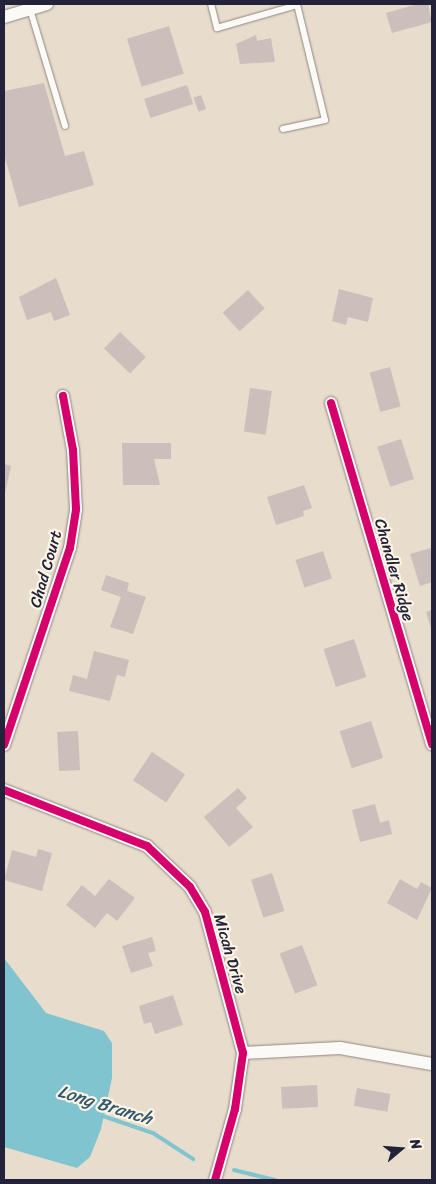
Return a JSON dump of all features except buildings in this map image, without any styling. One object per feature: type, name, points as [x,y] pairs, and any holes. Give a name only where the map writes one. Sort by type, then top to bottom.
[{"type":"street","points":[[4,18],[46,4]]},
{"type":"street","name":"Chad Court","points":[[4,745],[70,548],[76,509],[74,450],[63,396]]},
{"type":"street","name":"Chandler Ridge","points":[[331,403],[432,744]]},
{"type":"street","name":"Micah Drive","points":[[4,790],[130,836],[170,864],[205,912],[243,1053],[235,1109],[215,1180]]},
{"type":"street","points":[[243,1053],[340,1048],[432,1064]]},
{"type":"lane","points":[[211,4],[217,28],[297,5],[325,120],[283,129]]},
{"type":"lane","points":[[30,9],[65,126]]},
{"type":"water","points":[[4,958],[46,1013],[104,1031],[112,1043],[112,1078],[101,1129],[90,1157],[77,1168],[4,1147]]},
{"type":"waterway","name":"Long Branch","points":[[100,1115],[153,1133],[193,1159]]},
{"type":"waterway","name":"Long Branch","points":[[234,1170],[275,1180]]},
{"type":"cycle path","points":[[4,745],[70,548],[76,509],[73,450],[63,396]]},
{"type":"cycle path","points":[[331,403],[432,744]]},
{"type":"cycle path","points":[[4,790],[147,846],[190,887],[205,912],[243,1053],[235,1109],[215,1180]]}]
